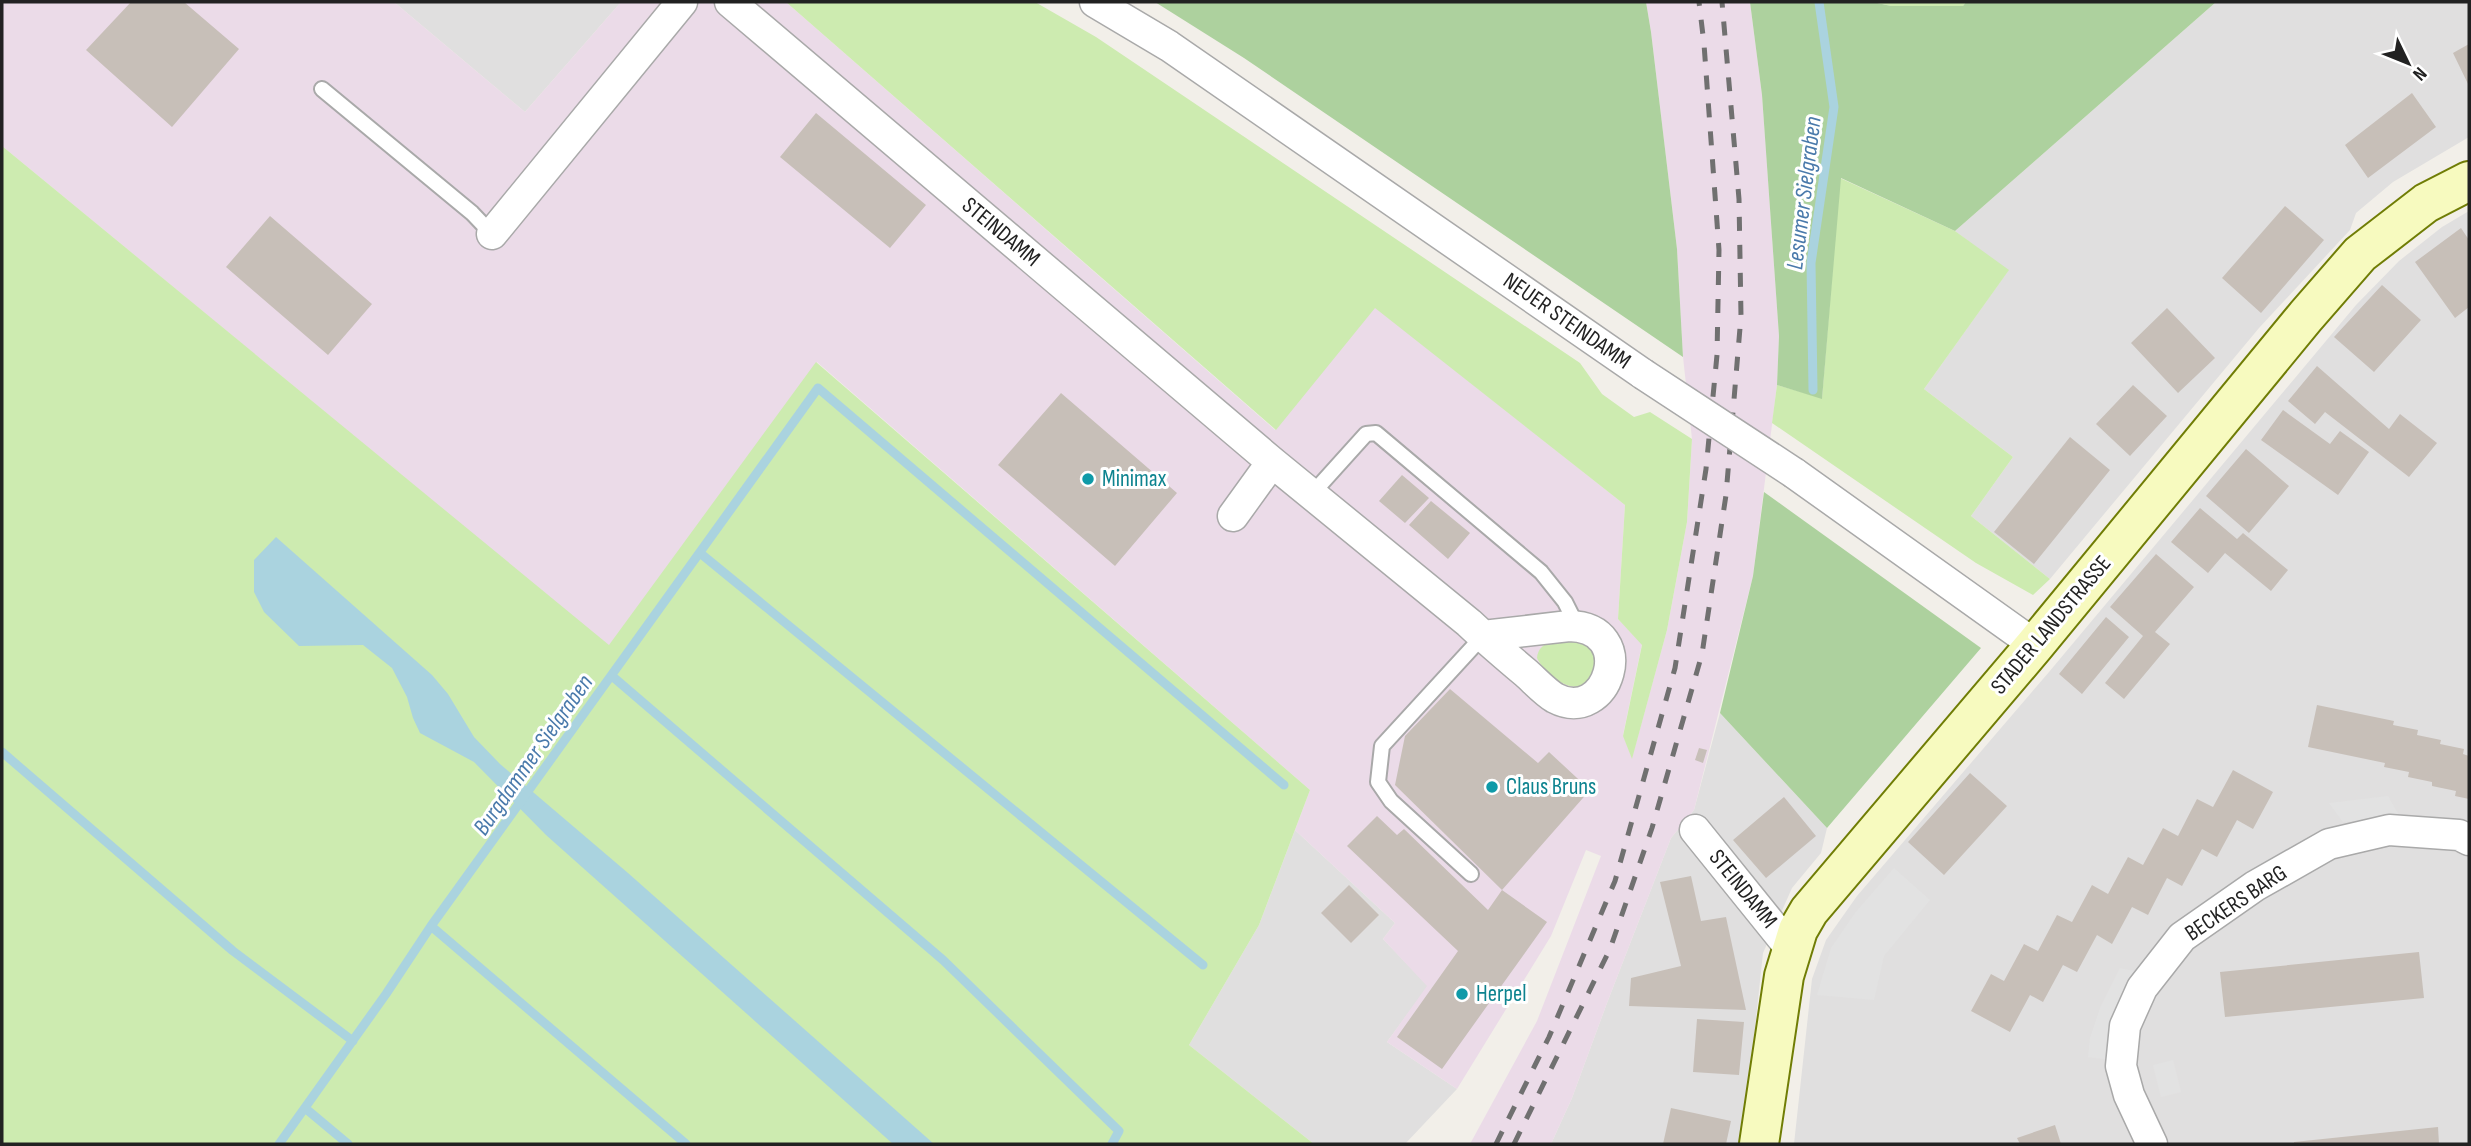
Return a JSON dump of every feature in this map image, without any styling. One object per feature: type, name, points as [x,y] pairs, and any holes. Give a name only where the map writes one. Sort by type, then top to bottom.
[{"type":"street","points":[[492,234],[682,2]]},
{"type":"street","name":"STEINDAMM","points":[[730,2],[1272,463],[1556,698],[1569,702],[1583,701],[1595,695],[1610,675],[1611,663],[1604,641],[1596,633],[1577,626]]},
{"type":"street","name":"NEUER STEINDAMM","points":[[1095,2],[1169,46],[1643,374],[1794,472],[2035,645]]},
{"type":"street","name":"STADER LANDSTRASSE","points":[[1759,1144],[1784,976],[1798,930],[1810,911],[2360,254],[2426,203],[2469,181]]},
{"type":"street","points":[[1233,516],[1272,463]]},
{"type":"street","points":[[1483,636],[1577,626]]},
{"type":"street","name":"STEINDAMM","points":[[1695,830],[1791,949]]},
{"type":"street","name":"BECKERS BARG","points":[[2152,1144],[2129,1095],[2121,1066],[2125,1026],[2142,988],[2182,937],[2255,886],[2329,844],[2389,830],[2459,835],[2469,840]]},
{"type":"lane","points":[[322,89],[471,213],[492,234]]},
{"type":"lane","points":[[1311,495],[1366,433],[1376,433],[1541,572],[1565,602],[1577,626]]},
{"type":"lane","points":[[1471,874],[1391,801],[1378,782],[1382,746],[1483,636]]},
{"type":"shaded area","points":[[2,2],[394,2],[525,112],[621,2],[786,2],[1275,430],[1375,307],[1625,505],[1618,619],[1642,644],[1623,735],[1632,758],[1667,630],[1687,522],[1692,439],[1683,357],[1677,249],[1646,2],[1750,2],[1762,95],[1779,336],[1777,385],[1753,576],[1694,810],[1671,838],[1572,1098],[1551,1144],[1470,1144],[1537,1021],[1601,856],[1586,850],[1551,936],[1457,1089],[1387,1042],[1427,986],[1383,939],[1395,923],[1295,830],[1310,790],[817,362],[609,646],[2,146]]},
{"type":"shaded area","points":[[394,2],[621,2],[525,112]]},
{"type":"shaded area","points":[[2216,2],[2469,2],[2469,137],[2393,182],[2356,213],[2350,230],[2259,328],[2050,579],[1971,516],[2013,457],[1924,389],[2008,271],[1955,231]]},
{"type":"shaded area","points":[[2469,211],[2469,1144],[1794,1144],[1812,979],[1826,940],[1857,896],[2049,672],[2356,305],[2399,261],[2442,227]]},
{"type":"shaded area","points":[[1720,713],[1827,828],[1821,853],[1792,888],[1763,953],[1750,1075],[1739,1144],[1551,1144],[1572,1098],[1671,838],[1694,810]]},
{"type":"shaded area","points":[[2388,796],[2400,817],[2343,822],[2329,803]]},
{"type":"shaded area","points":[[1295,830],[1395,923],[1383,939],[1428,986],[1387,1042],[1457,1089],[1405,1144],[1314,1144],[1189,1045],[1259,925]]},
{"type":"shaded area","points":[[1894,868],[1930,900],[1884,956],[1874,1000],[1817,995],[1831,948],[1855,913]]},
{"type":"shaded area","points":[[2120,968],[2135,971],[2124,999],[2112,1060],[2088,1057],[2090,1038],[2100,1008]]},
{"type":"shaded area","points":[[2173,1060],[2181,1092],[2161,1097],[2153,1065]]},
{"type":"green space","points":[[786,2],[1035,2],[1096,37],[1580,363],[1602,394],[1634,417],[1650,412],[1692,439],[1687,522],[1667,630],[1632,759],[1623,736],[1642,645],[1618,619],[1625,505],[1375,308],[1276,430]]},
{"type":"green space","points":[[1155,2],[1646,2],[1677,249],[1683,357],[1244,58]]},
{"type":"green space","points":[[1750,2],[1873,2],[1891,6],[1963,6],[1966,2],[2216,2],[1955,231],[1841,178],[1822,399],[1777,385],[1779,336],[1762,95]]},
{"type":"green space","points":[[1873,2],[1966,2],[1963,6],[1891,6]]},
{"type":"green space","points":[[2,146],[609,645],[816,362],[1310,790],[1259,925],[1189,1045],[1314,1144],[2,1144]]},
{"type":"green space","points":[[1840,178],[1955,231],[2009,270],[1924,389],[2013,457],[1971,516],[2050,579],[2033,595],[1976,563],[1772,423],[1777,385],[1822,398]]},
{"type":"green space","points":[[1764,492],[1981,648],[1827,828],[1720,713],[1753,576]]},
{"type":"green space","points":[[1570,641],[1584,644],[1592,650],[1594,659],[1595,673],[1585,684],[1577,687],[1556,679],[1544,669],[1537,658],[1538,652],[1545,645]]},
{"type":"water","points":[[276,537],[432,675],[448,694],[474,737],[500,764],[628,873],[934,1144],[893,1144],[546,835],[474,762],[420,733],[407,697],[392,668],[363,645],[299,646],[264,612],[254,592],[254,560]]},
{"type":"building","points":[[131,2],[184,2],[239,49],[172,127],[86,50]]},
{"type":"building","points":[[2469,44],[2469,86],[2453,53]]},
{"type":"building","points":[[2412,93],[2436,127],[2368,178],[2345,145]]},
{"type":"building","points":[[816,113],[926,205],[890,248],[780,157]]},
{"type":"building","points":[[2285,206],[2324,240],[2261,313],[2222,278]]},
{"type":"building","points":[[270,216],[372,304],[328,355],[226,267]]},
{"type":"building","points":[[2461,228],[2469,240],[2469,307],[2455,318],[2415,262]]},
{"type":"building","points":[[2382,285],[2421,320],[2374,372],[2334,337]]},
{"type":"building","points":[[2167,308],[2215,358],[2178,393],[2131,343]]},
{"type":"building","points":[[2317,366],[2389,429],[2400,414],[2437,443],[2409,477],[2325,412],[2315,424],[2288,401]]},
{"type":"building","points":[[2133,385],[2167,416],[2130,456],[2096,424]]},
{"type":"building","name":"Minimax","points":[[1061,393],[1177,493],[1115,566],[998,465]]},
{"type":"building","points":[[2283,410],[2330,444],[2340,431],[2369,452],[2338,495],[2261,440]]},
{"type":"building","points":[[2070,437],[2110,470],[2034,564],[1994,532]]},
{"type":"building","points":[[2246,449],[2289,486],[2249,533],[2206,496]]},
{"type":"building","points":[[1402,475],[1429,498],[1405,523],[1379,501]]},
{"type":"building","points":[[1431,501],[1470,533],[1448,559],[1409,525]]},
{"type":"building","points":[[2200,508],[2237,539],[2243,533],[2288,570],[2271,591],[2225,553],[2208,573],[2171,542]]},
{"type":"building","points":[[2156,554],[2194,587],[2155,632],[2170,644],[2124,699],[2105,683],[2143,636],[2110,607]]},
{"type":"building","points":[[2106,617],[2129,637],[2082,694],[2059,674]]},
{"type":"building","name":"Claus Bruns","points":[[1450,689],[1538,763],[1549,752],[1590,790],[1502,890],[1395,785],[1405,736]]},
{"type":"building","points":[[2317,705],[2394,721],[2393,725],[2418,730],[2417,735],[2464,749],[2463,754],[2469,756],[2469,799],[2455,796],[2456,791],[2432,786],[2432,782],[2408,777],[2409,772],[2384,767],[2385,763],[2308,747]]},
{"type":"building","points":[[1699,748],[1707,750],[1703,763],[1695,760]]},
{"type":"building","points":[[2233,770],[2273,792],[2253,829],[2237,820],[2217,857],[2202,849],[2182,886],[2167,878],[2148,915],[2132,907],[2112,944],[2097,935],[2077,972],[2063,965],[2043,1002],[2030,995],[2010,1032],[1971,1011],[1991,974],[2004,981],[2024,944],[2038,951],[2057,915],[2072,922],[2092,885],[2108,894],[2128,857],[2143,865],[2163,828],[2178,836],[2197,799],[2213,807]]},
{"type":"building","points":[[1970,773],[2007,806],[1944,875],[1908,842]]},
{"type":"building","points":[[1784,797],[1816,836],[1766,878],[1733,840]]},
{"type":"building","points":[[1377,816],[1397,835],[1404,829],[1488,910],[1502,890],[1547,922],[1442,1069],[1397,1037],[1458,951],[1347,846]]},
{"type":"building","points":[[1691,876],[1701,921],[1726,917],[1746,1010],[1629,1006],[1631,978],[1681,966],[1660,882]]},
{"type":"building","points":[[1349,885],[1379,915],[1351,943],[1321,913]]},
{"type":"building","points":[[2419,952],[2424,998],[2225,1017],[2220,972]]},
{"type":"building","points":[[1697,1019],[1744,1022],[1739,1075],[1693,1072]]},
{"type":"building","points":[[1671,1108],[1731,1121],[1726,1144],[1663,1144]]},
{"type":"building","points":[[2055,1125],[2061,1144],[2020,1144],[2017,1138]]},
{"type":"building","points":[[2438,1127],[2439,1144],[2294,1144],[2294,1142]]},
{"type":"waterway","name":"Lesumer Sielgraben","points":[[1813,390],[1811,263],[1834,107],[1819,2]]},
{"type":"waterway","name":"Burgdammer Sielgraben","points":[[279,1144],[431,926],[818,388],[1284,785]]},
{"type":"waterway","points":[[700,553],[1203,965]]},
{"type":"waterway","points":[[612,676],[943,960],[1119,1131],[1112,1144]]},
{"type":"waterway","points":[[2,752],[233,951],[353,1041]]},
{"type":"waterway","points":[[431,926],[686,1144]]},
{"type":"waterway","points":[[305,1108],[348,1144]]},
{"type":"railway","points":[[1496,1144],[1549,1037],[1615,881],[1675,668],[1706,469],[1717,355],[1719,250],[1699,2]]},
{"type":"railway","points":[[1514,1144],[1610,949],[1652,828],[1702,654],[1726,495],[1741,316],[1739,199],[1722,2]]},
{"type":"place","name":"Minimax","points":[[1088,479]]},
{"type":"place","name":"Claus Bruns","points":[[1492,787]]},
{"type":"place","name":"Herpel","points":[[1462,994]]}]
